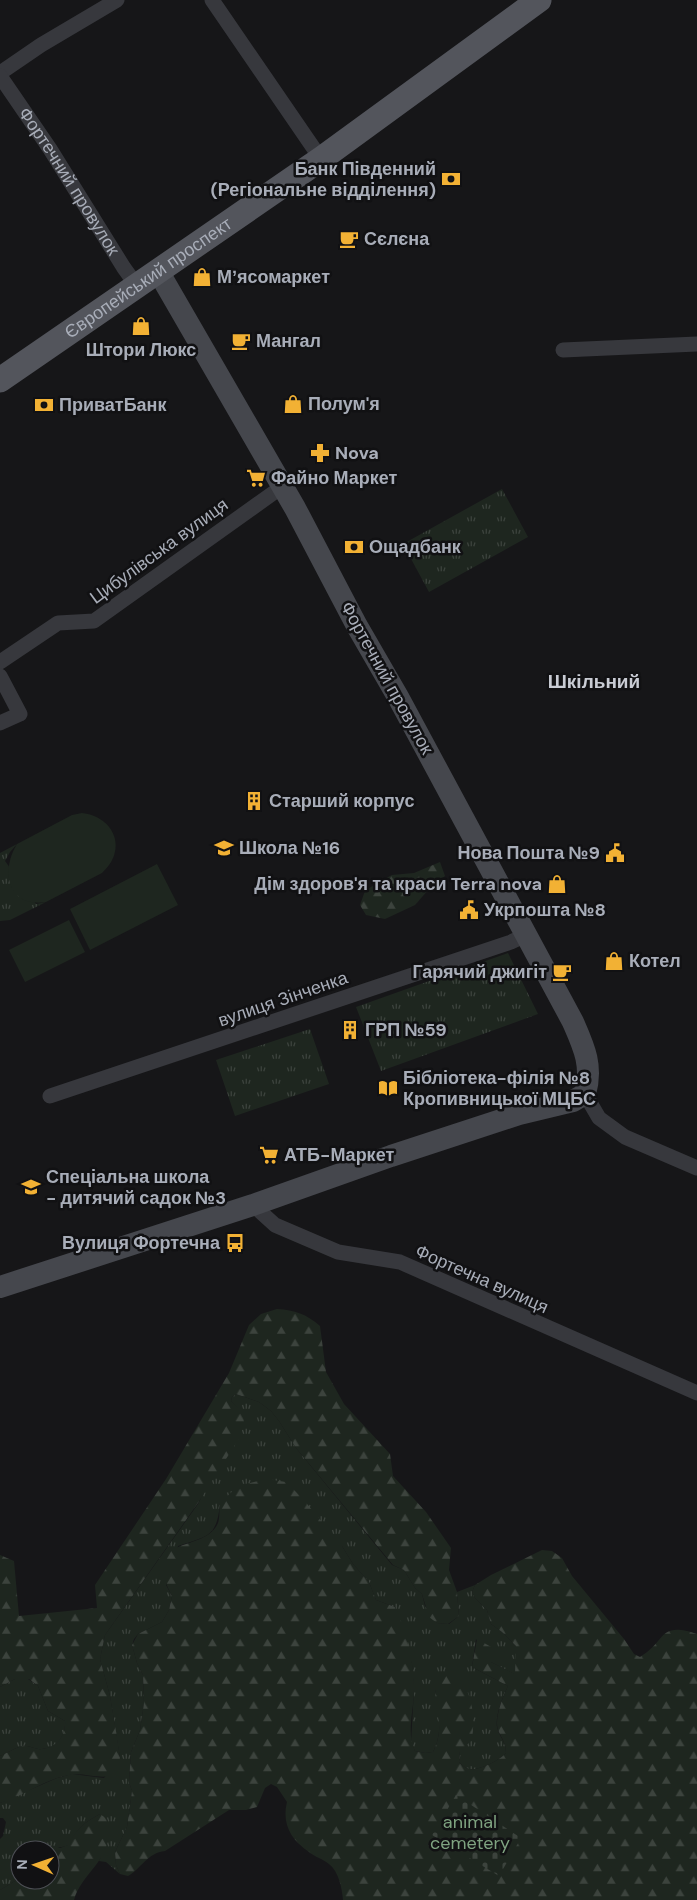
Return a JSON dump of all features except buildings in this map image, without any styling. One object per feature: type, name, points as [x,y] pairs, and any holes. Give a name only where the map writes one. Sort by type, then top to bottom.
[{"type":"main road","name":"Європейський проспект","points":[[0,380],[321,159],[539,0]]},
{"type":"street","points":[[0,75],[41,45],[117,0]]},
{"type":"street","points":[[212,0],[321,159]]},
{"type":"street","name":"Фортечний провулок","points":[[0,75],[50,149],[137,286]]},
{"type":"street","name":"Фортечний провулок","points":[[158,271],[283,486],[573,1022],[587,1055],[589,1081],[586,1094]]},
{"type":"street","points":[[562,350],[697,344]]},
{"type":"street","name":"Цибулівська вулиця","points":[[0,662],[58,623],[94,621],[283,486]]},
{"type":"street","points":[[0,676],[20,714],[0,723]]},
{"type":"street","name":"вулиця Зінченка","points":[[50,1096],[502,945],[526,935]]},
{"type":"street","points":[[0,1288],[253,1205],[391,1156],[518,1114],[573,1101],[586,1094],[599,1118],[626,1137],[697,1168]]},
{"type":"street","name":"Фортечна вулиця","points":[[253,1205],[276,1225],[338,1252],[400,1262],[697,1393]]},
{"type":"green space","points":[[502,489],[528,537],[429,592],[403,544]]},
{"type":"green space","points":[[82,813],[103,821],[110,828],[116,845],[110,864],[102,873],[46,902],[33,902],[23,899],[11,885],[9,876],[9,865],[17,844],[72,815]]},
{"type":"green space","points":[[17,844],[5,861],[36,904],[46,902],[10,920],[0,921],[0,853]]},
{"type":"green space","points":[[440,862],[445,876],[429,889],[415,905],[385,919],[366,915],[360,905],[365,891],[392,875],[414,873]]},
{"type":"green space","points":[[157,864],[178,905],[90,950],[70,909]]},
{"type":"green space","points":[[69,920],[85,952],[25,982],[9,950]]},
{"type":"green space","points":[[508,953],[538,1014],[381,1071],[356,1007]]},
{"type":"green space","points":[[310,1029],[329,1084],[235,1116],[216,1060]]},
{"type":"green space","points":[[277,1309],[300,1313],[320,1326],[326,1372],[344,1404],[390,1454],[393,1476],[426,1512],[451,1548],[449,1570],[457,1592],[459,1616],[448,1624],[437,1623],[429,1617],[422,1594],[415,1588],[404,1570],[393,1565],[296,1448],[271,1411],[259,1402],[236,1394],[232,1397],[231,1401],[243,1412],[244,1422],[240,1437],[198,1503],[105,1635],[100,1659],[110,1696],[120,1758],[116,1775],[103,1777],[75,1774],[60,1777],[0,1803],[0,1756],[22,1746],[40,1749],[52,1746],[62,1736],[65,1721],[48,1711],[38,1686],[29,1679],[15,1679],[0,1687],[0,1555],[14,1561],[19,1616],[97,1608],[95,1585],[166,1479],[229,1373],[249,1325],[261,1314]]},
{"type":"green space","points":[[236,1394],[259,1402],[271,1411],[296,1448],[392,1565],[404,1570],[415,1588],[422,1594],[425,1606],[437,1623],[449,1624],[459,1616],[457,1592],[475,1585],[472,1592],[475,1598],[487,1610],[491,1624],[516,1646],[516,1675],[491,1662],[476,1639],[472,1667],[508,1686],[497,1717],[497,1727],[505,1745],[506,1753],[484,1767],[469,1769],[462,1765],[459,1762],[460,1751],[435,1689],[439,1721],[436,1744],[433,1752],[415,1751],[411,1743],[414,1689],[412,1664],[395,1607],[376,1600],[369,1582],[353,1564],[342,1546],[220,1503],[219,1514],[213,1529],[204,1537],[178,1546],[166,1585],[172,1596],[169,1610],[162,1622],[138,1634],[132,1645],[137,1663],[143,1675],[144,1703],[140,1730],[131,1752],[129,1782],[132,1791],[127,1827],[115,1852],[116,1865],[120,1874],[106,1862],[99,1861],[107,1843],[100,1814],[82,1826],[69,1845],[60,1847],[60,1840],[10,1840],[10,1884],[0,1890],[0,1839],[3,1836],[6,1822],[3,1818],[0,1818],[0,1803],[57,1778],[72,1774],[104,1778],[120,1758],[110,1696],[100,1659],[105,1635],[198,1504],[243,1413],[231,1401],[232,1397]]},
{"type":"green space","points":[[266,1479],[286,1482],[303,1499],[342,1546],[353,1564],[369,1582],[376,1600],[395,1607],[406,1637],[413,1670],[414,1690],[411,1737],[415,1751],[433,1752],[439,1732],[435,1690],[437,1680],[448,1675],[461,1679],[471,1701],[472,1708],[472,1740],[460,1751],[459,1762],[468,1769],[484,1767],[506,1753],[505,1744],[498,1730],[497,1720],[508,1686],[472,1667],[477,1639],[493,1648],[491,1662],[515,1674],[516,1646],[491,1624],[487,1610],[475,1598],[472,1592],[475,1585],[491,1575],[542,1550],[552,1551],[562,1558],[572,1576],[624,1639],[634,1654],[640,1657],[649,1651],[669,1631],[675,1630],[697,1634],[697,1900],[343,1900],[339,1880],[332,1867],[327,1862],[311,1854],[292,1836],[287,1824],[287,1802],[277,1787],[271,1784],[265,1788],[257,1807],[246,1810],[229,1810],[165,1851],[149,1858],[128,1876],[120,1874],[116,1865],[115,1852],[127,1827],[132,1791],[129,1782],[131,1752],[140,1730],[144,1703],[143,1675],[137,1663],[132,1645],[138,1634],[162,1622],[169,1610],[172,1596],[164,1576],[163,1562],[168,1553],[177,1547],[211,1533],[218,1523],[220,1503],[238,1486]]},
{"type":"green space","points":[[15,1679],[28,1679],[38,1686],[48,1711],[65,1721],[65,1726],[60,1740],[48,1748],[40,1749],[22,1746],[0,1756],[0,1687]]},
{"type":"green space","name":"animal cemetery","points":[[456,1795],[521,1838],[499,1876],[432,1835]]},
{"type":"green space","points":[[100,1814],[107,1819],[109,1832],[107,1844],[103,1854],[78,1890],[74,1900],[0,1900],[0,1890],[10,1884],[10,1890],[60,1890],[60,1848],[68,1845],[81,1826]]},
{"type":"place","name":"Банк Південний (Регіональне відділення)","points":[[451,179]]},
{"type":"place","name":"Сєлєна","points":[[349,239]]},
{"type":"place","name":"Мʼясомаркет","points":[[202,277]]},
{"type":"place","name":"Штори Люкс","points":[[141,326]]},
{"type":"place","name":"Мангал","points":[[241,341]]},
{"type":"place","name":"Полум'я","points":[[293,404]]},
{"type":"place","name":"ПриватБанк","points":[[44,405]]},
{"type":"place","name":"Nova","points":[[320,453]]},
{"type":"place","name":"Файно Маркет","points":[[256,478]]},
{"type":"place","name":"Ощадбанк","points":[[354,547]]},
{"type":"place","name":"Старший корпус","points":[[254,801]]},
{"type":"place","name":"Школа №16","points":[[224,848]]},
{"type":"place","name":"Нова Пошта №9","points":[[615,853]]},
{"type":"place","name":"Дім здоров'я та краси Terra nova","points":[[557,884]]},
{"type":"place","name":"Укрпошта №8","points":[[469,910]]},
{"type":"place","name":"Котел","points":[[614,961]]},
{"type":"place","name":"Гарячий джигіт","points":[[562,972]]},
{"type":"place","name":"ГРП №59","points":[[350,1030]]},
{"type":"place","name":"Бібліотека-філія №8 Кропивницької МЦБС","points":[[388,1088]]},
{"type":"place","name":"АТБ-Маркет","points":[[269,1155]]},
{"type":"place","name":"Спеціальна школа - дитячий садок №3","points":[[31,1187]]},
{"type":"place","name":"Вулиця Фортечна","points":[[235,1243]]},
{"type":"district","name":"Шкільний","points":[[594,681]]}]
